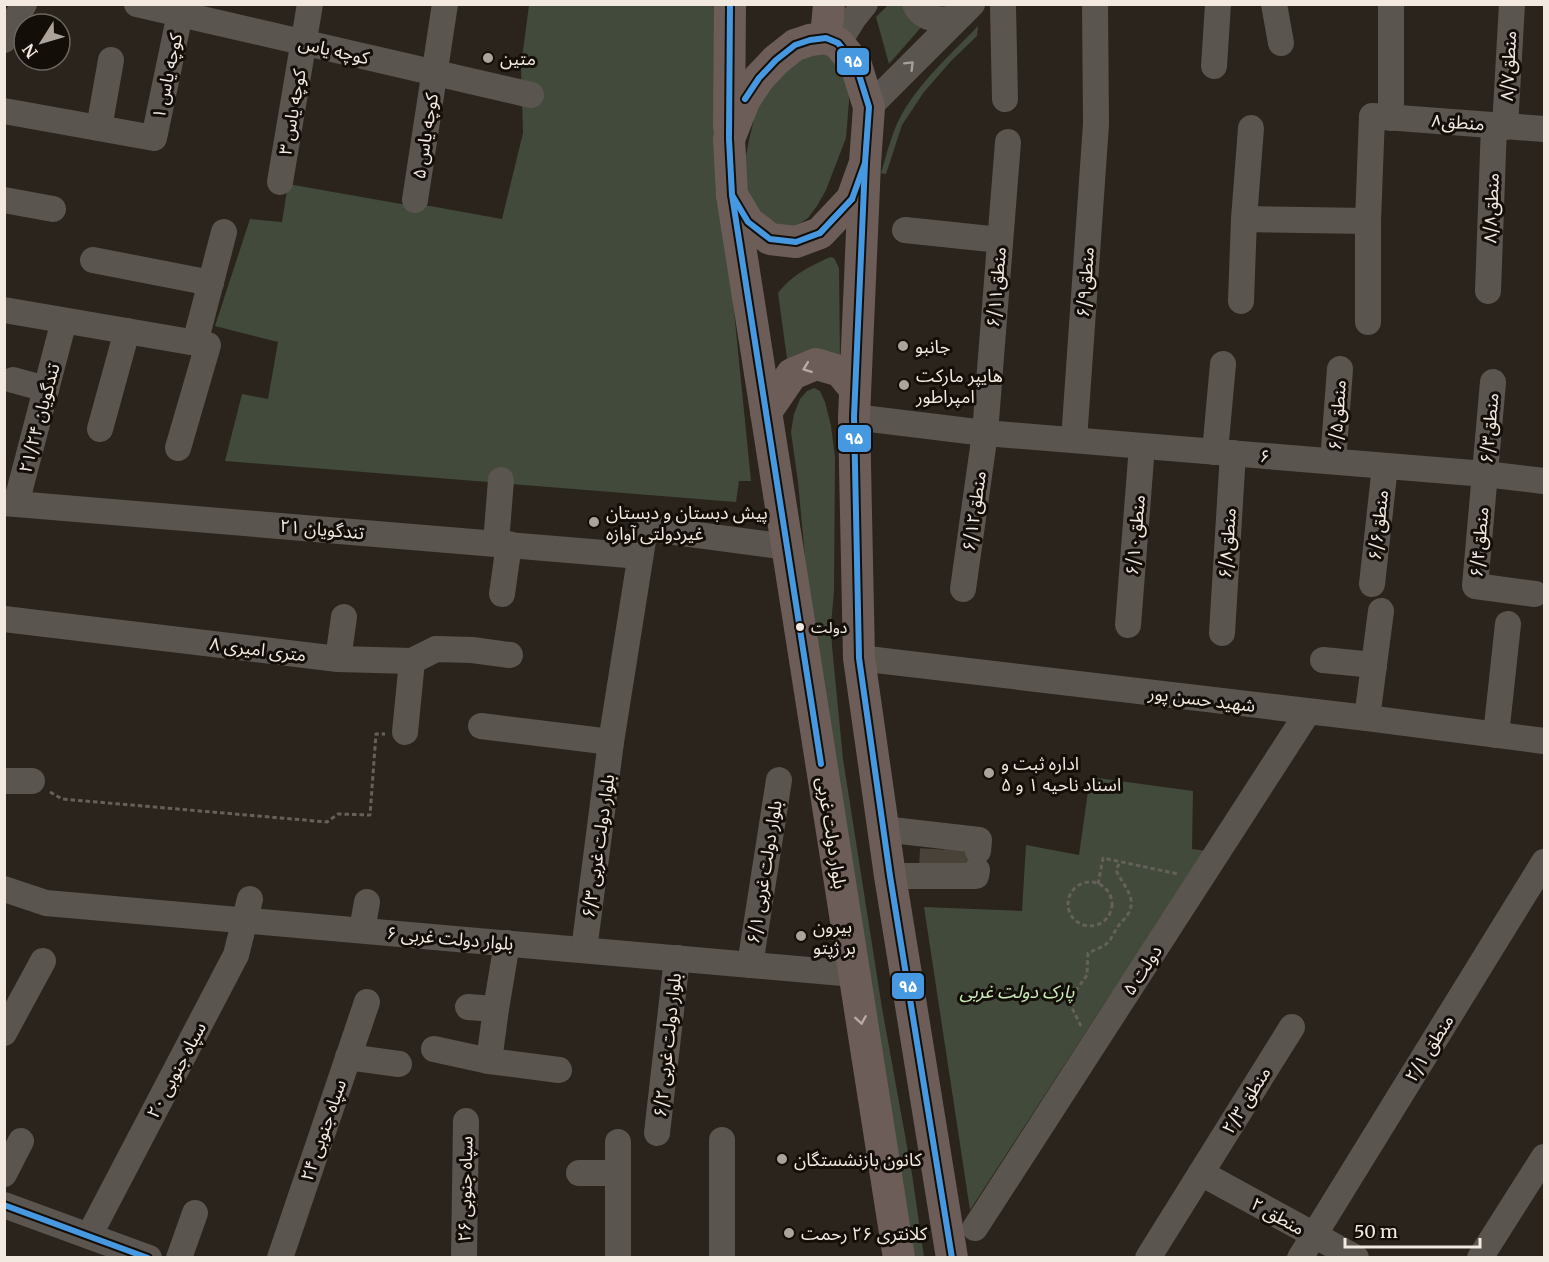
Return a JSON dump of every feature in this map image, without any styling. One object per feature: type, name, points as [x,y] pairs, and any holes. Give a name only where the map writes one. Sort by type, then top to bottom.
[{"type":"main road","points":[[730,4],[729,139],[732,195],[748,222],[770,239],[796,242],[819,233],[852,199],[865,163]]},
{"type":"main road","points":[[829,4],[832,40],[856,65],[869,107],[854,403],[859,658],[890,876],[952,1257]]},
{"type":"main road","points":[[729,139],[745,99],[759,78],[776,60],[795,45],[810,40],[832,40]]},
{"type":"main road","name":"بلوار دولت غربی","points":[[732,195],[898,1257]]},
{"type":"main road","points":[[766,412],[792,374],[816,364],[840,371],[854,403]]},
{"type":"street","points":[[4,40],[24,4]]},
{"type":"street","name":"کوچه یاس","points":[[137,4],[181,9],[304,43],[531,95]]},
{"type":"street","name":"کوچه یاس ۳","points":[[280,182],[310,4]]},
{"type":"street","name":"کوچه یاس ۵","points":[[414,200],[445,4]]},
{"type":"street","points":[[832,40],[866,4]]},
{"type":"street","points":[[915,4],[917,9],[933,20],[952,19],[966,10],[1015,6],[1005,99]]},
{"type":"street","name":"منطق۶/۹","points":[[1074,440],[1096,124],[1095,4]]},
{"type":"street","points":[[1214,66],[1218,4]]},
{"type":"street","points":[[1274,4],[1281,43]]},
{"type":"street","points":[[1368,322],[1368,221],[1381,117],[1391,4]]},
{"type":"street","name":"منطق۸/۷","points":[[1499,126],[1512,4]]},
{"type":"street","name":"کوچه یاس ۱","points":[[99,128],[154,138],[181,9]]},
{"type":"street","points":[[869,107],[966,10]]},
{"type":"street","points":[[4,111],[99,128],[111,60]]},
{"type":"street","name":"منطق۸","points":[[1381,117],[1545,129]]},
{"type":"street","name":"منطق۸/۸","points":[[1488,291],[1499,126]]},
{"type":"street","points":[[1241,301],[1251,128]]},
{"type":"street","name":"منطق۶/۱۱","points":[[985,433],[1008,142]]},
{"type":"street","points":[[4,200],[53,209]]},
{"type":"street","points":[[1244,219],[1368,221]]},
{"type":"street","points":[[905,230],[1000,240]]},
{"type":"street","points":[[178,448],[201,344],[211,283],[224,232]]},
{"type":"street","points":[[93,260],[211,283]]},
{"type":"street","points":[[4,309],[201,344]]},
{"type":"street","name":"۲۱/۲۴ تندگویان","points":[[10,504],[46,389],[61,332]]},
{"type":"street","points":[[100,429],[127,332]]},
{"type":"street","name":"منطق۶/۸","points":[[1222,633],[1223,364]]},
{"type":"street","name":"منطق۶/۵","points":[[1333,461],[1340,369]]},
{"type":"street","points":[[13,380],[46,389]]},
{"type":"street","name":"منطق۶/۳","points":[[1485,474],[1493,382]]},
{"type":"street","name":"۶","points":[[854,403],[985,433],[1485,474],[1545,481]]},
{"type":"street","name":"منطق۶/۱۲","points":[[963,589],[985,433]]},
{"type":"street","name":"منطق۶/۱۰","points":[[1128,625],[1142,446]]},
{"type":"street","name":"منطق۶/۶","points":[[1372,584],[1385,466]]},
{"type":"street","name":"منطق۶/۴","points":[[1485,474],[1475,586],[1535,594]]},
{"type":"street","points":[[501,480],[502,594]]},
{"type":"street","name":"۲۱ تندگویان","points":[[10,504],[639,556]]},
{"type":"street","name":"بلوار دولت غربی ۶/۳","points":[[584,950],[612,742],[645,528],[787,547]]},
{"type":"street","points":[[1367,718],[1381,610]]},
{"type":"street","points":[[338,659],[344,616]]},
{"type":"street","name":"۸ متری امیری","points":[[4,619],[338,659],[412,661],[436,649],[471,650],[510,655]]},
{"type":"street","points":[[1496,735],[1508,624]]},
{"type":"street","name":"شهید حسن پور","points":[[859,658],[1545,741]]},
{"type":"street","points":[[1323,660],[1374,665]]},
{"type":"street","points":[[405,732],[412,661]]},
{"type":"street","name":"۵ دولت","points":[[975,1228],[1308,712]]},
{"type":"street","points":[[481,726],[612,742]]},
{"type":"street","name":"بلوار دولت غربی ۶/۱","points":[[750,965],[779,780]]},
{"type":"street","points":[[4,781],[33,781]]},
{"type":"street","points":[[883,830],[951,858],[890,876]]},
{"type":"street","name":"منطق ۲/۱","points":[[1300,1257],[1545,862]]},
{"type":"street","name":"بلوار دولت غربی ۶","points":[[4,889],[46,903],[248,910],[362,930],[854,974]]},
{"type":"street","points":[[362,930],[367,902]]},
{"type":"street","name":"۲۰ سپاه جنوبی","points":[[89,1236],[236,955],[248,910]]},
{"type":"street","points":[[489,1061],[507,943]]},
{"type":"street","name":"بلوار دولت غربی ۶/۲","points":[[657,1132],[677,958]]},
{"type":"street","points":[[4,1033],[43,961]]},
{"type":"street","name":"۲۴ سپاه جنوبی","points":[[280,1257],[367,1002]]},
{"type":"street","points":[[468,1007],[496,1009]]},
{"type":"street","name":"منطق ۲/۳","points":[[1148,1257],[1292,1027]]},
{"type":"street","points":[[434,1049],[489,1061],[559,1070]]},
{"type":"street","points":[[348,1058],[399,1064]]},
{"type":"street","name":"۲۶ سپاه جنوبی","points":[[464,1257],[466,1121]]},
{"type":"street","points":[[722,1140],[722,1257]]},
{"type":"street","points":[[4,1174],[21,1141]]},
{"type":"street","points":[[618,1142],[618,1257]]},
{"type":"street","points":[[1480,1257],[1545,1157]]},
{"type":"street","points":[[579,1173],[618,1173]]},
{"type":"street","name":"منطق ۲","points":[[1201,1173],[1356,1257]]},
{"type":"street","points":[[179,1257],[195,1213]]},
{"type":"street","points":[[7,1214],[89,1236],[148,1257]]},
{"type":"path","points":[[33,781],[62,799],[327,822],[338,814],[370,815],[376,734],[405,732]]},
{"type":"path","points":[[1098,884],[1103,858],[1178,873],[1172,883]]},
{"type":"path","points":[[1082,1027],[1072,1008],[1075,992],[1087,975],[1088,953],[1106,944],[1128,915],[1131,907],[1127,888],[1116,870],[1120,862]]},
{"type":"path","points":[[1083,883],[1098,884],[1109,893],[1110,913],[1101,923],[1087,926],[1081,924],[1071,914],[1068,907],[1069,900],[1076,887],[1083,883]]},
{"type":"green space","points":[[529,5],[717,5],[730,271],[751,481],[739,481],[736,502],[225,461],[242,394],[268,399],[278,342],[215,326],[250,219],[282,222],[288,184],[502,219],[523,133],[521,66]]},
{"type":"green space","points":[[888,5],[901,5],[924,24],[889,64],[876,17]]},
{"type":"green space","points":[[978,26],[977,36],[924,92],[902,125],[886,174],[881,173],[894,131],[906,107],[931,75]]},
{"type":"green space","points":[[823,50],[843,65],[850,89],[846,138],[826,190],[817,206],[808,218],[795,227],[782,229],[745,205],[745,161],[749,140],[756,111],[775,69]]},
{"type":"green space","points":[[830,257],[834,258],[839,268],[840,361],[788,366],[778,293],[796,276]]},
{"type":"green space","points":[[814,388],[820,391],[825,402],[835,457],[834,591],[831,625],[843,759],[924,1257],[907,1257],[809,600],[791,432],[794,414],[800,399],[807,391]]},
{"type":"green space","name":"پارک دولت غربی","points":[[1090,777],[1193,791],[1192,849],[1207,851],[970,1210],[924,907],[1022,911],[1026,845],[1079,855]]},
{"type":"tunnel","points":[[932,868],[933,849]]},
{"type":"tunnel","points":[[956,869],[957,850]]},
{"type":"transit line","name":"۹۵","points":[[729,136],[730,4]]},
{"type":"transit line","name":"۹۵","points":[[745,99],[759,78],[795,45],[826,38],[838,43],[856,65],[869,107],[865,163],[852,199]]},
{"type":"transit line","name":"۹۵","points":[[729,139],[732,195],[748,222],[770,239],[796,242],[820,233]]},
{"type":"transit line","name":"۹۵","points":[[865,163],[854,417],[859,658],[890,876],[952,1258]]},
{"type":"transit line","name":"۹۵","points":[[732,195],[821,764]]},
{"type":"transit line","name":"۹۵","points":[[820,233],[852,199]]},
{"type":"transit line","name":"۹۵","points":[[820,233],[852,199]]},
{"type":"transit line","name":"۹۵","points":[[4,1205],[148,1258]]},
{"type":"place","name":"متین","points":[[488,58]]},
{"type":"place","name":"جانبو","points":[[903,346]]},
{"type":"place","name":"هایپر مارکت امپراطور","points":[[904,385]]},
{"type":"place","name":"پیش دبستان و دبستان غیردولتی آوازه","points":[[594,522]]},
{"type":"place","name":"دولت","points":[[800,627]]},
{"type":"place","name":"اداره ثبت و اسناد ناحیه ۱ و ۵","points":[[989,773]]},
{"type":"place","name":"بیرون بر ژپتو","points":[[801,936]]},
{"type":"place","name":"کانون بازنشستگان","points":[[782,1159]]},
{"type":"place","name":"کلانتری ۲۶ رحمت","points":[[789,1233]]}]
